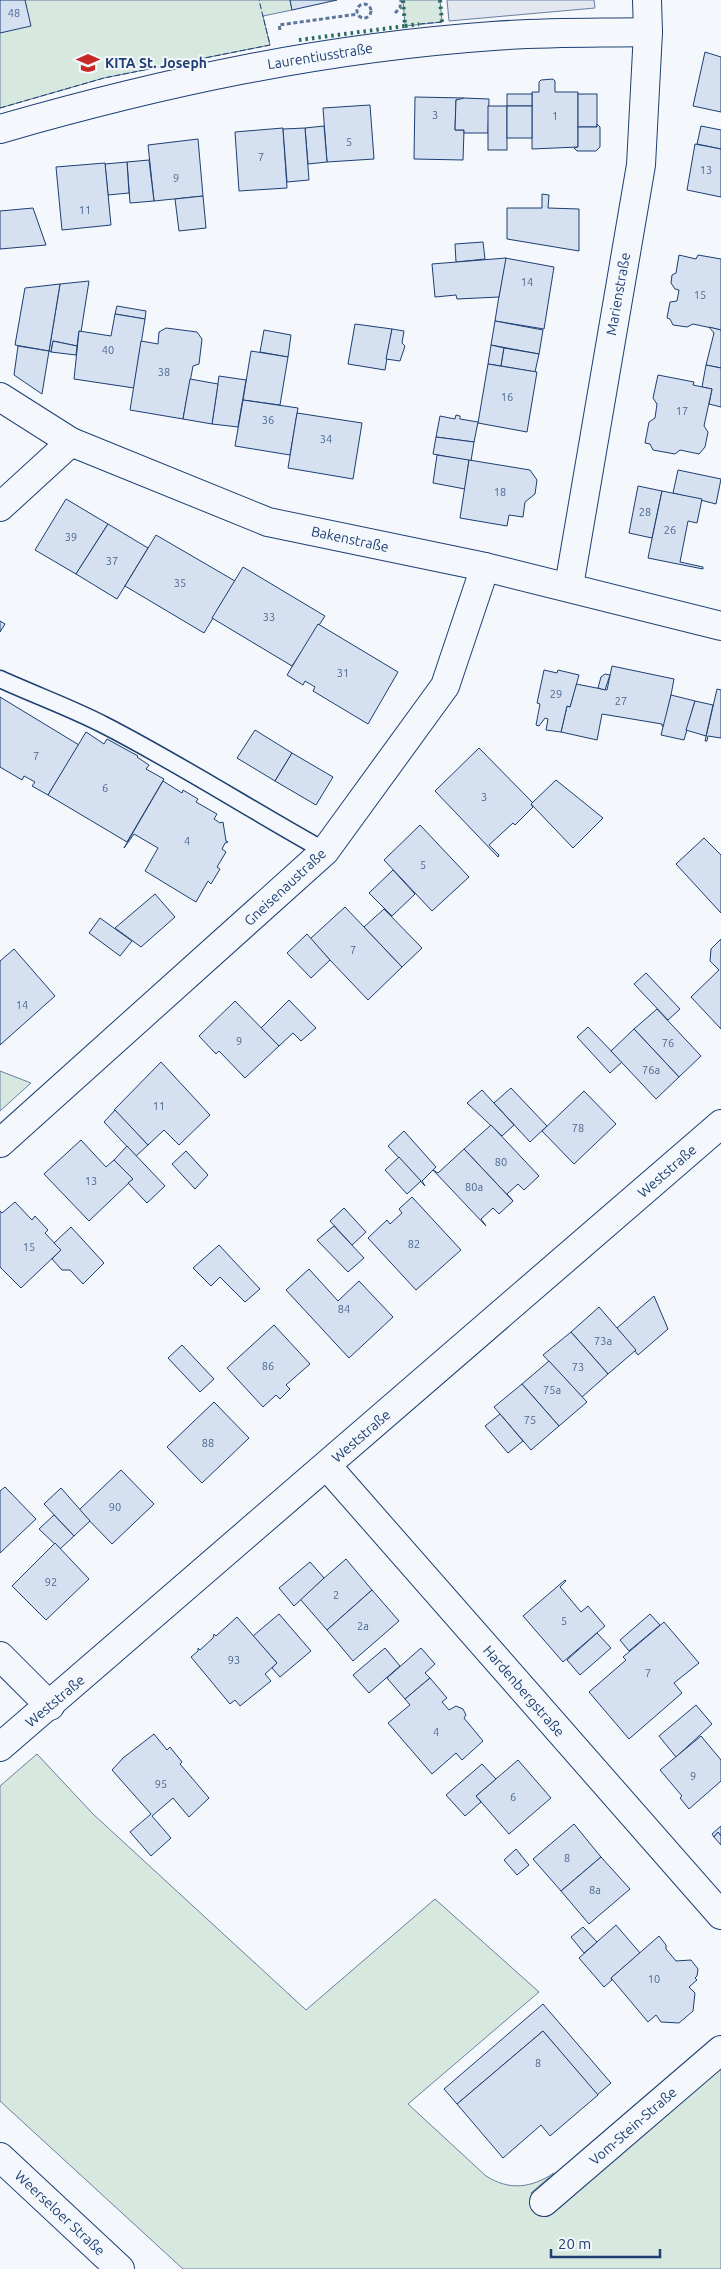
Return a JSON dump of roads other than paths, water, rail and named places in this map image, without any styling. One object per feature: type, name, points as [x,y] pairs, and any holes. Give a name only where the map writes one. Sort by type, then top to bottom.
[{"type":"street","name":"Marienstraße","points":[[568,586],[641,165],[648,32],[647,0]]},
{"type":"street","name":"Laurentiusstraße","points":[[0,129],[101,100],[222,72],[308,57],[388,46],[494,36],[648,32]]},
{"type":"street","name":"Bakenstraße","points":[[0,397],[71,442],[268,522],[568,586],[721,626]]},
{"type":"street","points":[[0,507],[71,442]]},
{"type":"street","name":"Gneisenaustraße","points":[[0,1143],[325,851],[445,686],[485,567]]},
{"type":"street","name":"Weststraße","points":[[0,1747],[50,1706],[721,1124]]},
{"type":"street","name":"Hardenbergstraße","points":[[327,1466],[721,1915]]},
{"type":"street","points":[[0,1656],[50,1706]]},
{"type":"street","name":"Vom-Stein-Straße","points":[[544,2202],[721,2050]]},
{"type":"street","name":"Weerseloer Straße","points":[[0,2157],[120,2269]]},
{"type":"lane","points":[[0,680],[103,724],[202,778],[267,819],[325,851]]},
{"type":"place","name":"KITA St. Joseph","points":[[88,63]]}]
